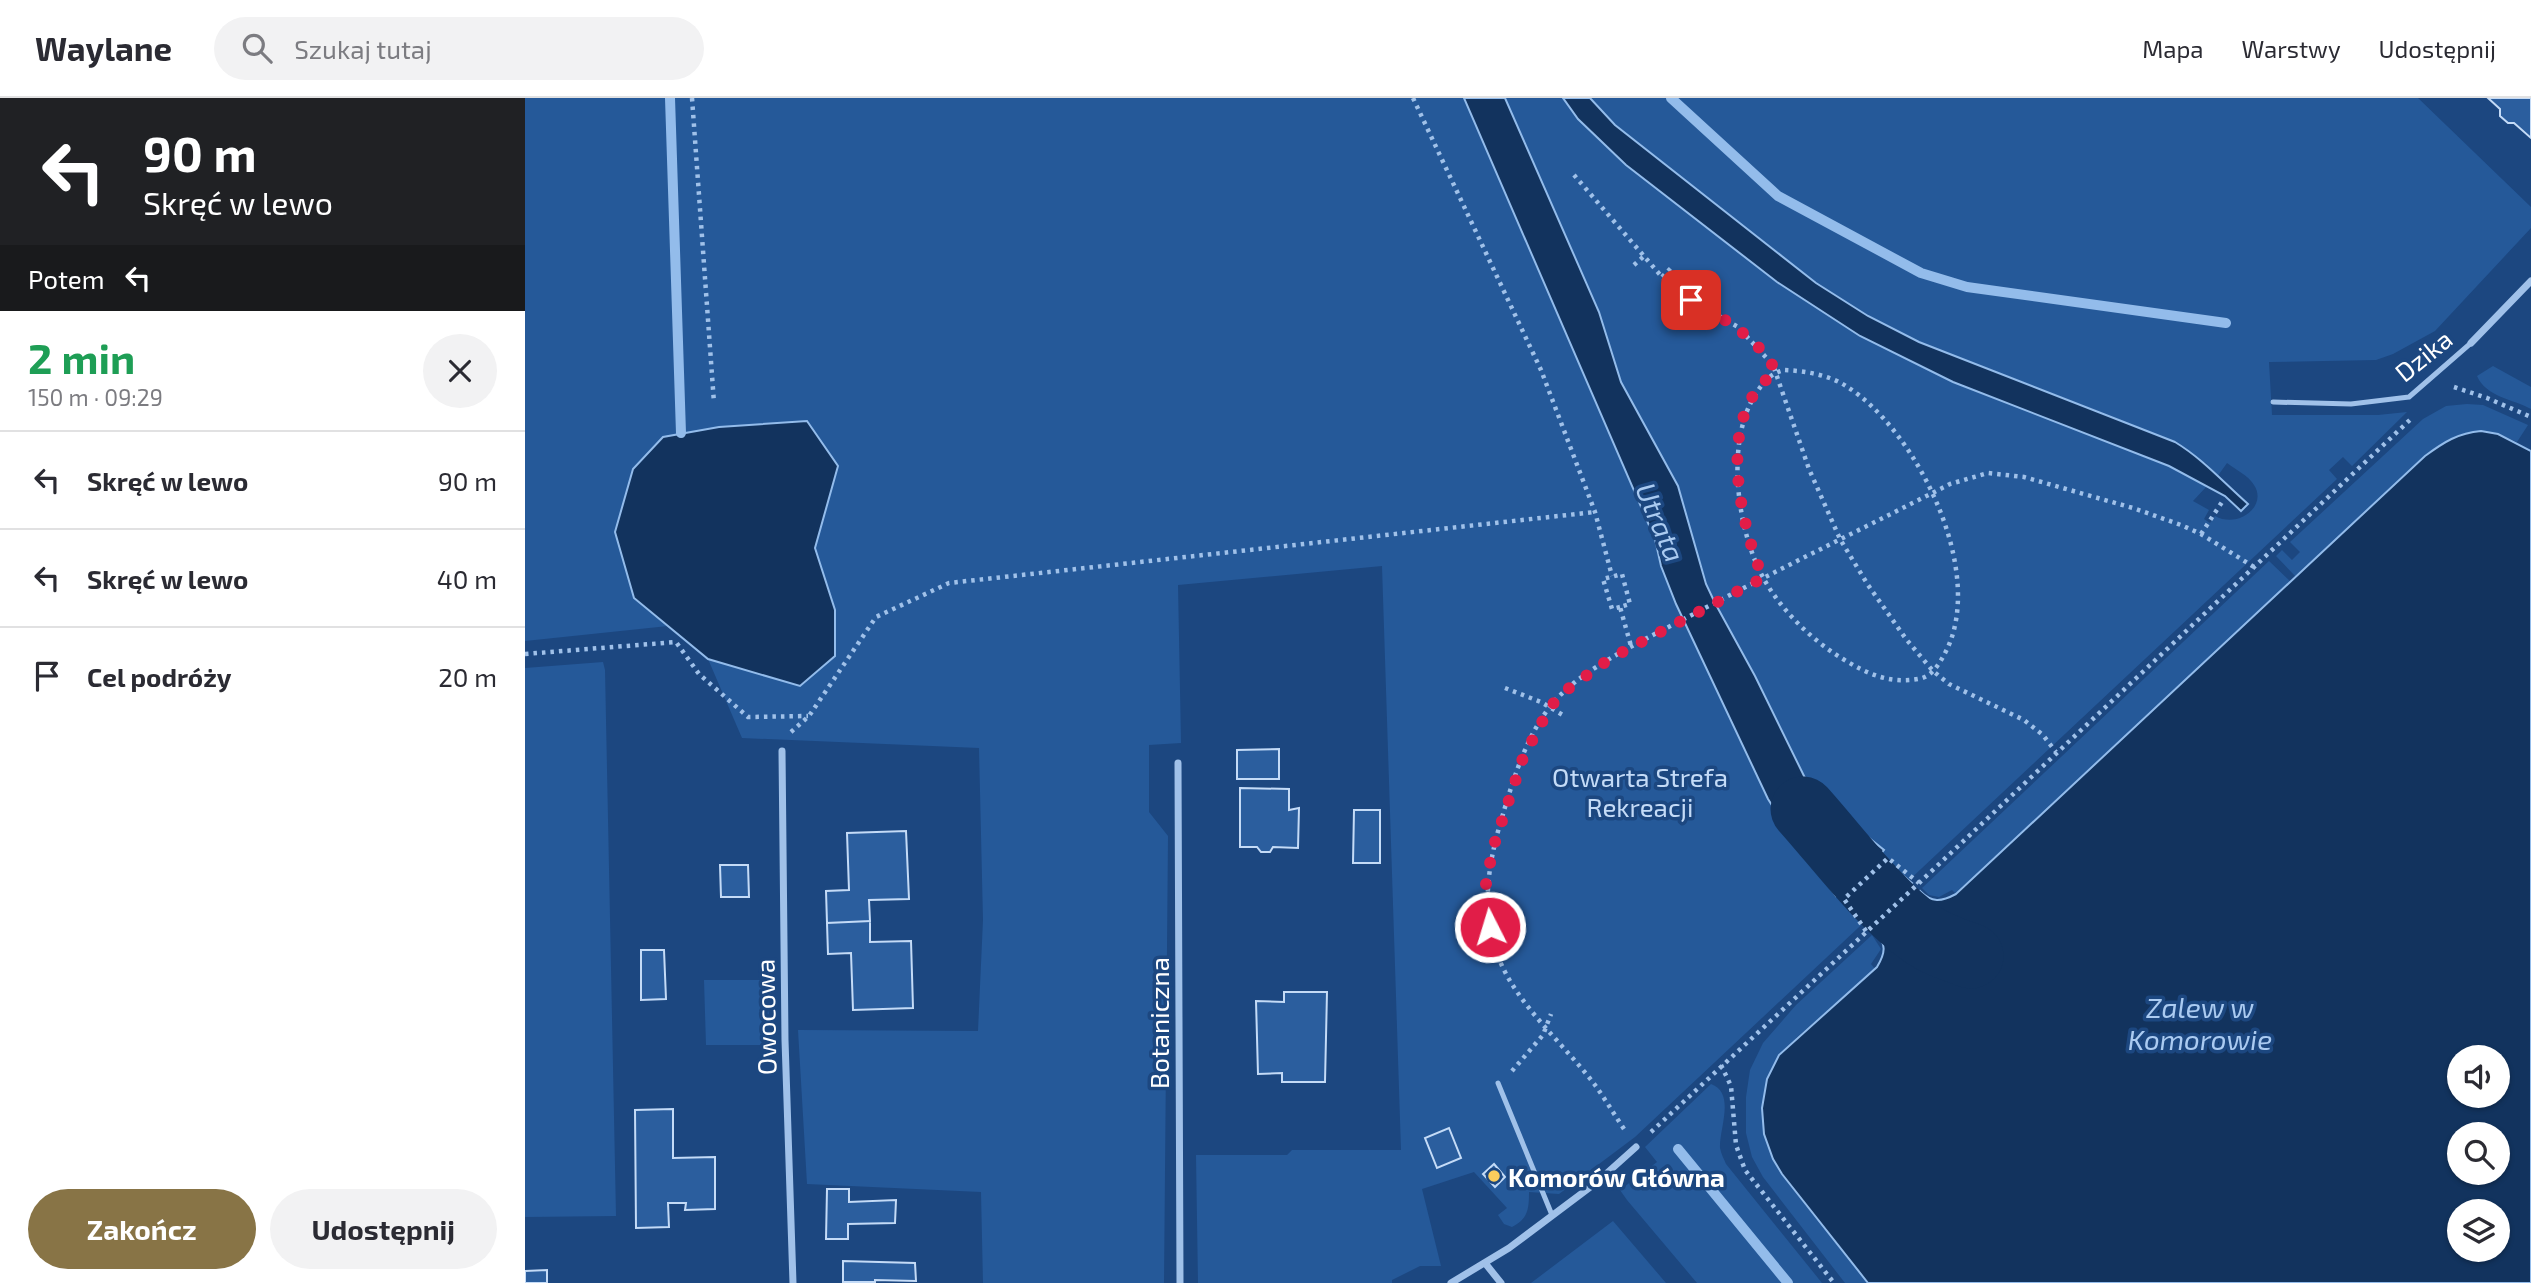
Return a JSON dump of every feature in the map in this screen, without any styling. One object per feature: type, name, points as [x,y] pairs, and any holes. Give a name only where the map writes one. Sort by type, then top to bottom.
[{"type":"street","name":"Dzika","points":[[2471,343],[2531,281]]},
{"type":"street","name":"Owocowa","points":[[782,751],[785,1040],[793,1283]]},
{"type":"street","name":"Botaniczna","points":[[1178,763],[1180,1283]]},
{"type":"street","points":[[1451,1283],[1485,1263],[1552,1216],[1636,1147]]},
{"type":"street","points":[[1485,1263],[1501,1283]]},
{"type":"lane","name":"Dzika","points":[[2273,402],[2351,404],[2409,397],[2471,343]]},
{"type":"lane","points":[[1498,1083],[1552,1216]]},
{"type":"path","points":[[692,98],[714,403]]},
{"type":"path","points":[[1413,98],[1541,369],[1595,512],[1612,576]]},
{"type":"path","points":[[1574,175],[1662,277],[1691,300],[1738,327],[1769,360],[1776,372],[1809,469],[1840,539],[1887,612],[1933,671],[1964,693],[2024,720],[2043,735],[2056,752]]},
{"type":"path","points":[[1634,265],[1643,257]]},
{"type":"path","points":[[1662,277],[1671,268]]},
{"type":"path","points":[[1795,371],[1828,378],[1863,398],[1899,435],[1933,493],[1951,543],[1958,604],[1950,645],[1933,671],[1920,679],[1883,679],[1852,665],[1811,636],[1763,578],[1747,536],[1739,479],[1738,442],[1746,411],[1767,378],[1776,372],[1795,371]]},
{"type":"path","points":[[2450,385],[2531,417]]},
{"type":"path","points":[[2254,566],[2201,534],[2133,508],[2024,477],[1988,473],[1966,478],[1933,493],[1763,578],[1632,646],[1565,691],[1550,707],[1531,739],[1493,848],[1486,884],[1490,927],[1498,955],[1516,988],[1595,1085],[1636,1147],[2413,417]]},
{"type":"path","points":[[2201,534],[2224,499]]},
{"type":"path","points":[[782,751],[785,738],[809,716],[876,617],[949,583],[1595,512]]},
{"type":"path","points":[[1622,574],[1630,604],[1620,607],[1612,609],[1603,579],[1622,574]]},
{"type":"path","points":[[1620,607],[1632,646]]},
{"type":"path","points":[[525,653],[676,642],[699,674],[748,717],[809,716]]},
{"type":"path","points":[[1505,688],[1550,707],[1566,717]]},
{"type":"path","points":[[1866,931],[1844,898],[1888,858],[1919,883]]},
{"type":"path","points":[[1498,1083],[1546,1028],[1551,1014]]},
{"type":"path","points":[[1721,1065],[1731,1086],[1736,1145],[1745,1170],[1834,1283]]},
{"type":"green space","name":"Otwarta Strefa Rekreacji","points":[[525,98],[1464,98],[1655,539],[1694,544],[1678,486],[1621,382],[1599,312],[1505,98],[1563,98],[1578,119],[1626,165],[1777,282],[1860,336],[1953,382],[2169,466],[2207,486],[2193,501],[2209,510],[2204,519],[2210,523],[2215,516],[2233,520],[2254,507],[2257,493],[2251,481],[2242,473],[2227,463],[2217,477],[2206,463],[2116,418],[1919,342],[1868,316],[1816,283],[1615,125],[1590,98],[2418,98],[2531,207],[2531,228],[2435,331],[2393,354],[2376,360],[2269,362],[2272,415],[2378,415],[2407,412],[2352,466],[2343,457],[2329,470],[2337,479],[1635,1137],[1559,1194],[1529,1192],[1526,1213],[1521,1221],[1512,1227],[1504,1224],[1498,1215],[1507,1208],[1474,1172],[1422,1189],[1441,1266],[1420,1266],[1392,1280],[1392,1283],[1198,1283],[1196,1155],[1287,1155],[1292,1150],[1401,1150],[1382,566],[1178,585],[1181,743],[1149,745],[1149,812],[1168,836],[1164,1283],[983,1283],[981,1192],[807,1184],[798,1030],[978,1031],[983,920],[979,748],[742,738],[708,659],[799,686],[835,610],[815,548],[838,466],[634,598],[668,626],[525,641]]},
{"type":"green space","points":[[2493,366],[2531,387],[2531,409],[2493,393],[2481,383],[2477,376]]},
{"type":"green space","points":[[2483,405],[2528,425],[2517,442],[2498,434],[2449,439],[2425,456],[2296,577],[2276,556],[2282,550],[2292,560],[2300,552],[2290,542],[2423,419],[2446,406]]},
{"type":"green space","points":[[2269,561],[2291,582],[1956,894],[1952,890],[1939,897],[1929,895],[1922,888]]},
{"type":"green space","points":[[603,662],[616,1216],[525,1217],[525,668]]},
{"type":"green space","points":[[1872,935],[1881,949],[1871,964],[1875,969],[1796,1038],[1782,1174],[1868,1283],[1845,1283],[1763,1177],[1752,1157],[1746,1133],[1746,1097],[1750,1070],[1763,1043],[1796,1005]]},
{"type":"green space","points":[[767,977],[770,1045],[706,1045],[704,980],[764,980]]},
{"type":"green space","points":[[1711,1084],[1719,1089],[1725,1103],[1720,1148],[1726,1164],[1822,1283],[1697,1283],[1620,1190],[1657,1162],[1645,1147]]},
{"type":"green space","points":[[1613,1221],[1666,1283],[1531,1283]]},
{"type":"water","points":[[1464,98],[1505,98],[1599,312],[1621,382],[1678,486],[1706,584],[1715,603],[1755,676],[1805,778],[1839,814],[1884,850],[1879,856],[1881,859],[1836,896],[1768,799],[1676,604],[1661,566],[1655,539]]},
{"type":"water","points":[[1563,98],[1590,98],[1615,125],[1816,283],[1868,316],[1919,342],[2175,442],[2248,504],[2241,511],[2225,496],[2169,466],[1953,382],[1860,336],[1777,282],[1626,165],[1578,119]]},
{"type":"water","points":[[807,421],[838,466],[815,548],[835,610],[835,656],[800,686],[708,659],[634,598],[615,532],[633,469],[663,437],[719,427]]},
{"type":"water","name":"Zalew w Komorowie","points":[[2481,431],[2498,434],[2531,451],[2531,1283],[1868,1283],[1773,1159],[1764,1134],[1762,1108],[1767,1079],[1779,1055],[1877,967],[1884,949],[1876,931],[1920,891],[1937,900],[1956,894],[2425,456],[2465,434]]},
{"type":"water","points":[[1889,864],[1912,883],[1868,923],[1850,899]]},
{"type":"building","points":[[2488,98],[2531,98],[2531,138],[2514,123],[2508,123],[2500,116],[2500,109]]},
{"type":"building","points":[[1279,749],[1279,779],[1237,779],[1237,750]]},
{"type":"building","points":[[1240,788],[1289,789],[1289,810],[1299,808],[1298,848],[1273,847],[1270,852],[1261,852],[1257,847],[1240,847]]},
{"type":"building","points":[[1354,810],[1380,810],[1380,863],[1353,863]]},
{"type":"building","points":[[906,831],[909,899],[869,900],[870,921],[827,923],[826,891],[849,890],[847,833]]},
{"type":"building","points":[[720,865],[748,865],[749,897],[721,897]]},
{"type":"building","points":[[870,921],[870,942],[911,941],[913,1008],[853,1010],[851,953],[828,954],[827,923]]},
{"type":"building","points":[[641,950],[664,950],[666,999],[641,1000]]},
{"type":"building","points":[[1284,992],[1327,992],[1325,1082],[1282,1082],[1282,1073],[1258,1074],[1256,1001],[1284,1002]]},
{"type":"building","points":[[673,1109],[673,1158],[715,1157],[715,1209],[685,1210],[686,1203],[668,1203],[669,1227],[636,1228],[635,1110]]},
{"type":"building","points":[[1449,1128],[1461,1158],[1437,1168],[1425,1138]]},
{"type":"building","name":"Komorów Główna","points":[[1494,1164],[1505,1177],[1495,1187],[1483,1174]]},
{"type":"building","points":[[827,1189],[849,1189],[849,1202],[896,1200],[895,1223],[848,1224],[848,1239],[826,1239]]},
{"type":"building","points":[[843,1261],[915,1263],[916,1281],[843,1282]]},
{"type":"building","points":[[547,1270],[547,1283],[525,1283],[525,1271]]},
{"type":"waterway","points":[[670,98],[681,433]]},
{"type":"waterway","points":[[1671,98],[1778,196],[1921,273],[1967,287],[2226,323]]},
{"type":"waterway","name":"Utrata","points":[[1803,809],[1875,892],[1906,922],[1934,941],[1971,956]]},
{"type":"waterway","points":[[1678,1149],[1788,1283]]},
{"type":"place","name":"Komorów Główna","points":[[1494,1176]]},
{"type":"route","points":[[1490,927],[1486,884],[1493,848],[1523,758],[1542,719],[1555,700],[1611,658],[1763,578],[1747,536],[1740,499],[1738,442],[1741,426],[1752,399],[1767,378],[1776,372],[1769,360],[1738,327],[1691,300]]}]
